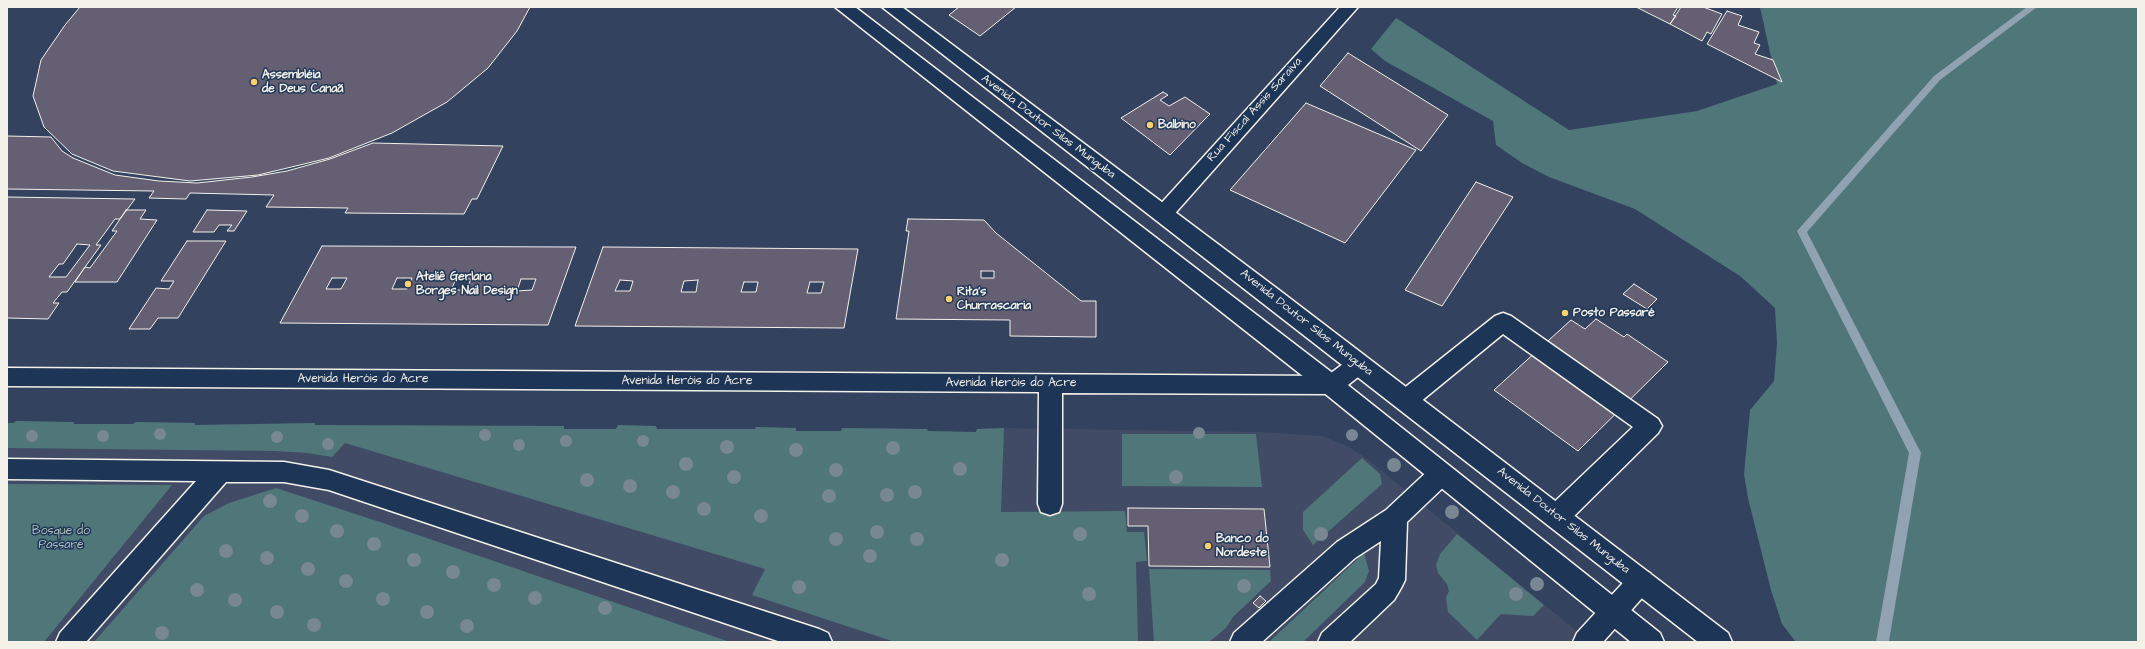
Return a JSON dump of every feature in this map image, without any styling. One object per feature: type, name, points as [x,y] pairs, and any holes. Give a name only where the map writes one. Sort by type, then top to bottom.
[{"type":"main road","points":[[844,7],[1331,385],[1651,642]]},
{"type":"main road","name":"Avenida Doutor Silas Munguba","points":[[891,7],[1406,400],[1719,642]]},
{"type":"main road","name":"Rua Fiscal Assis Saraiva","points":[[1163,214],[1349,7]]},
{"type":"main road","points":[[1406,400],[1503,322],[1650,426],[1557,516]]},
{"type":"main road","points":[[1331,385],[1359,364]]},
{"type":"main road","name":"Avenida Heróis do Acre","points":[[7,377],[1331,385]]},
{"type":"main road","points":[[1050,504],[1051,383]]},
{"type":"main road","points":[[7,468],[284,472],[329,480],[819,642]]},
{"type":"main road","points":[[69,642],[220,471]]},
{"type":"main road","points":[[1243,642],[1346,550],[1395,518],[1441,474]]},
{"type":"main road","points":[[1331,642],[1385,592],[1392,580],[1395,518]]},
{"type":"main road","points":[[1586,642],[1641,581]]},
{"type":"shaded area","points":[[16,421],[74,422],[74,424],[133,424],[136,422],[195,423],[195,425],[315,423],[315,425],[564,426],[564,429],[616,429],[618,425],[656,426],[657,429],[755,429],[756,427],[796,428],[796,431],[841,431],[842,428],[927,429],[928,431],[976,432],[977,429],[1004,428],[1260,432],[1322,436],[1349,447],[1366,458],[1590,642],[7,642],[7,423],[14,423]]},
{"type":"green space","points":[[1760,7],[2138,7],[2138,642],[1796,642],[1782,624],[1771,590],[1748,498],[1744,474],[1750,410],[1774,381],[1777,343],[1775,308],[1740,276],[1635,209],[1549,177],[1522,163],[1496,145],[1493,121],[1385,61],[1371,49],[1396,18],[1569,130],[1697,111],[1777,84]]},
{"type":"green space","points":[[16,421],[74,422],[74,424],[133,424],[136,422],[195,423],[195,425],[315,423],[315,425],[564,426],[564,429],[616,429],[618,425],[656,426],[657,429],[755,429],[756,427],[796,428],[796,431],[841,431],[842,428],[927,429],[928,431],[976,432],[977,429],[1004,428],[1001,512],[1125,511],[1127,532],[1144,532],[1147,561],[1136,562],[1138,642],[895,642],[752,595],[765,569],[345,443],[332,457],[307,453],[275,451],[7,448],[7,423],[14,423]]},
{"type":"green space","points":[[1122,434],[1256,434],[1262,487],[1122,486]]},
{"type":"green space","points":[[1362,458],[1380,474],[1382,484],[1313,545],[1303,530],[1303,512]]},
{"type":"green space","name":"Bosque do Passaré","points":[[7,484],[172,485],[44,642],[7,642]]},
{"type":"green space","points":[[276,488],[383,523],[730,642],[94,642],[204,516],[229,503]]},
{"type":"green space","points":[[1457,534],[1544,605],[1533,616],[1501,614],[1477,640],[1448,612],[1446,598],[1449,591],[1447,584],[1438,573],[1436,565],[1440,554]]},
{"type":"green space","points":[[1364,553],[1369,571],[1365,582],[1303,642],[1269,642]]},
{"type":"green space","points":[[1149,569],[1270,570],[1271,581],[1233,617],[1226,628],[1209,642],[1154,642]]},
{"type":"building","name":"Assembléia de Deus Canaã","points":[[80,7],[530,7],[517,31],[488,68],[447,102],[392,133],[329,158],[258,175],[190,181],[113,171],[72,154],[44,127],[33,96],[41,60],[65,25]]},
{"type":"building","points":[[959,7],[1016,7],[980,36],[949,15]]},
{"type":"building","points":[[1636,7],[1678,7],[1673,15],[1676,16],[1670,24]]},
{"type":"building","points":[[1681,7],[1703,7],[1722,14],[1711,34],[1707,32],[1702,41],[1670,24]]},
{"type":"building","points":[[1727,11],[1742,16],[1738,25],[1759,32],[1754,43],[1760,45],[1755,54],[1773,60],[1782,82],[1707,44]]},
{"type":"building","points":[[1348,53],[1448,115],[1421,151],[1320,86]]},
{"type":"building","points":[[1163,92],[1168,95],[1160,100],[1169,106],[1185,97],[1210,114],[1170,155],[1121,118]]},
{"type":"building","points":[[1306,103],[1416,150],[1345,243],[1230,190]]},
{"type":"building","points":[[7,136],[51,137],[62,151],[73,158],[115,175],[159,181],[197,183],[252,177],[287,171],[330,159],[373,143],[503,146],[477,199],[472,199],[464,214],[345,213],[348,208],[266,207],[274,195],[190,193],[186,199],[149,198],[154,191],[7,189]]},
{"type":"building","points":[[1476,182],[1513,197],[1442,306],[1405,290]]},
{"type":"building","points":[[7,197],[135,199],[120,219],[115,219],[96,245],[101,245],[67,292],[62,292],[53,303],[59,303],[48,319],[7,318]],"holes":[[[77,244],[90,245],[66,277],[49,277],[59,264],[63,264]]]},
{"type":"building","points":[[126,210],[146,210],[140,219],[157,220],[117,282],[75,282],[85,267],[90,268],[117,231],[112,231]]},
{"type":"building","points":[[207,210],[247,211],[234,231],[227,231],[232,225],[219,225],[214,232],[193,232]]},
{"type":"building","points":[[908,219],[984,220],[996,233],[1081,301],[1096,301],[1096,337],[1010,336],[1010,320],[896,319],[909,231],[906,231]],"holes":[[[981,271],[994,271],[994,278],[981,278]]]},
{"type":"building","points":[[187,241],[226,241],[178,318],[158,318],[150,329],[129,329],[156,288],[169,289],[174,281],[161,281]]},
{"type":"building","points":[[322,246],[576,247],[548,325],[280,323]],"holes":[[[332,278],[347,278],[341,289],[326,289]],[[397,278],[412,278],[407,289],[392,289]],[[456,279],[471,279],[466,290],[451,290]],[[521,279],[536,279],[532,290],[517,291]]]},
{"type":"building","points":[[603,247],[858,249],[844,328],[575,326]],"holes":[[[620,280],[633,281],[630,291],[615,291]],[[698,280],[696,292],[681,292],[684,281]],[[744,282],[758,282],[756,292],[741,292]],[[810,282],[824,282],[821,293],[807,293]]]},
{"type":"building","points":[[1634,284],[1657,299],[1647,309],[1623,294]]},
{"type":"building","points":[[1596,319],[1624,337],[1627,334],[1668,362],[1578,451],[1494,390],[1571,320],[1585,329]]},
{"type":"building","name":"Banco do Nordeste","points":[[1128,508],[1264,509],[1270,567],[1149,566],[1148,526],[1128,526]]},
{"type":"building","points":[[1260,596],[1266,601],[1259,608],[1253,603]]},
{"type":"waterway","points":[[1882,641],[1915,453],[1802,231],[1937,78],[2033,7]]},
{"type":"place","name":"Assembléia de Deus Canaã","points":[[254,82]]},
{"type":"place","name":"Balbino","points":[[1150,125]]},
{"type":"place","name":"Ateliê Gerlana Borges Nail Design","points":[[408,284]]},
{"type":"place","name":"Rita's Churrascaria","points":[[949,299]]},
{"type":"place","name":"Posto Passaré","points":[[1565,313]]},
{"type":"place","name":"Banco do Nordeste","points":[[1208,546]]}]
